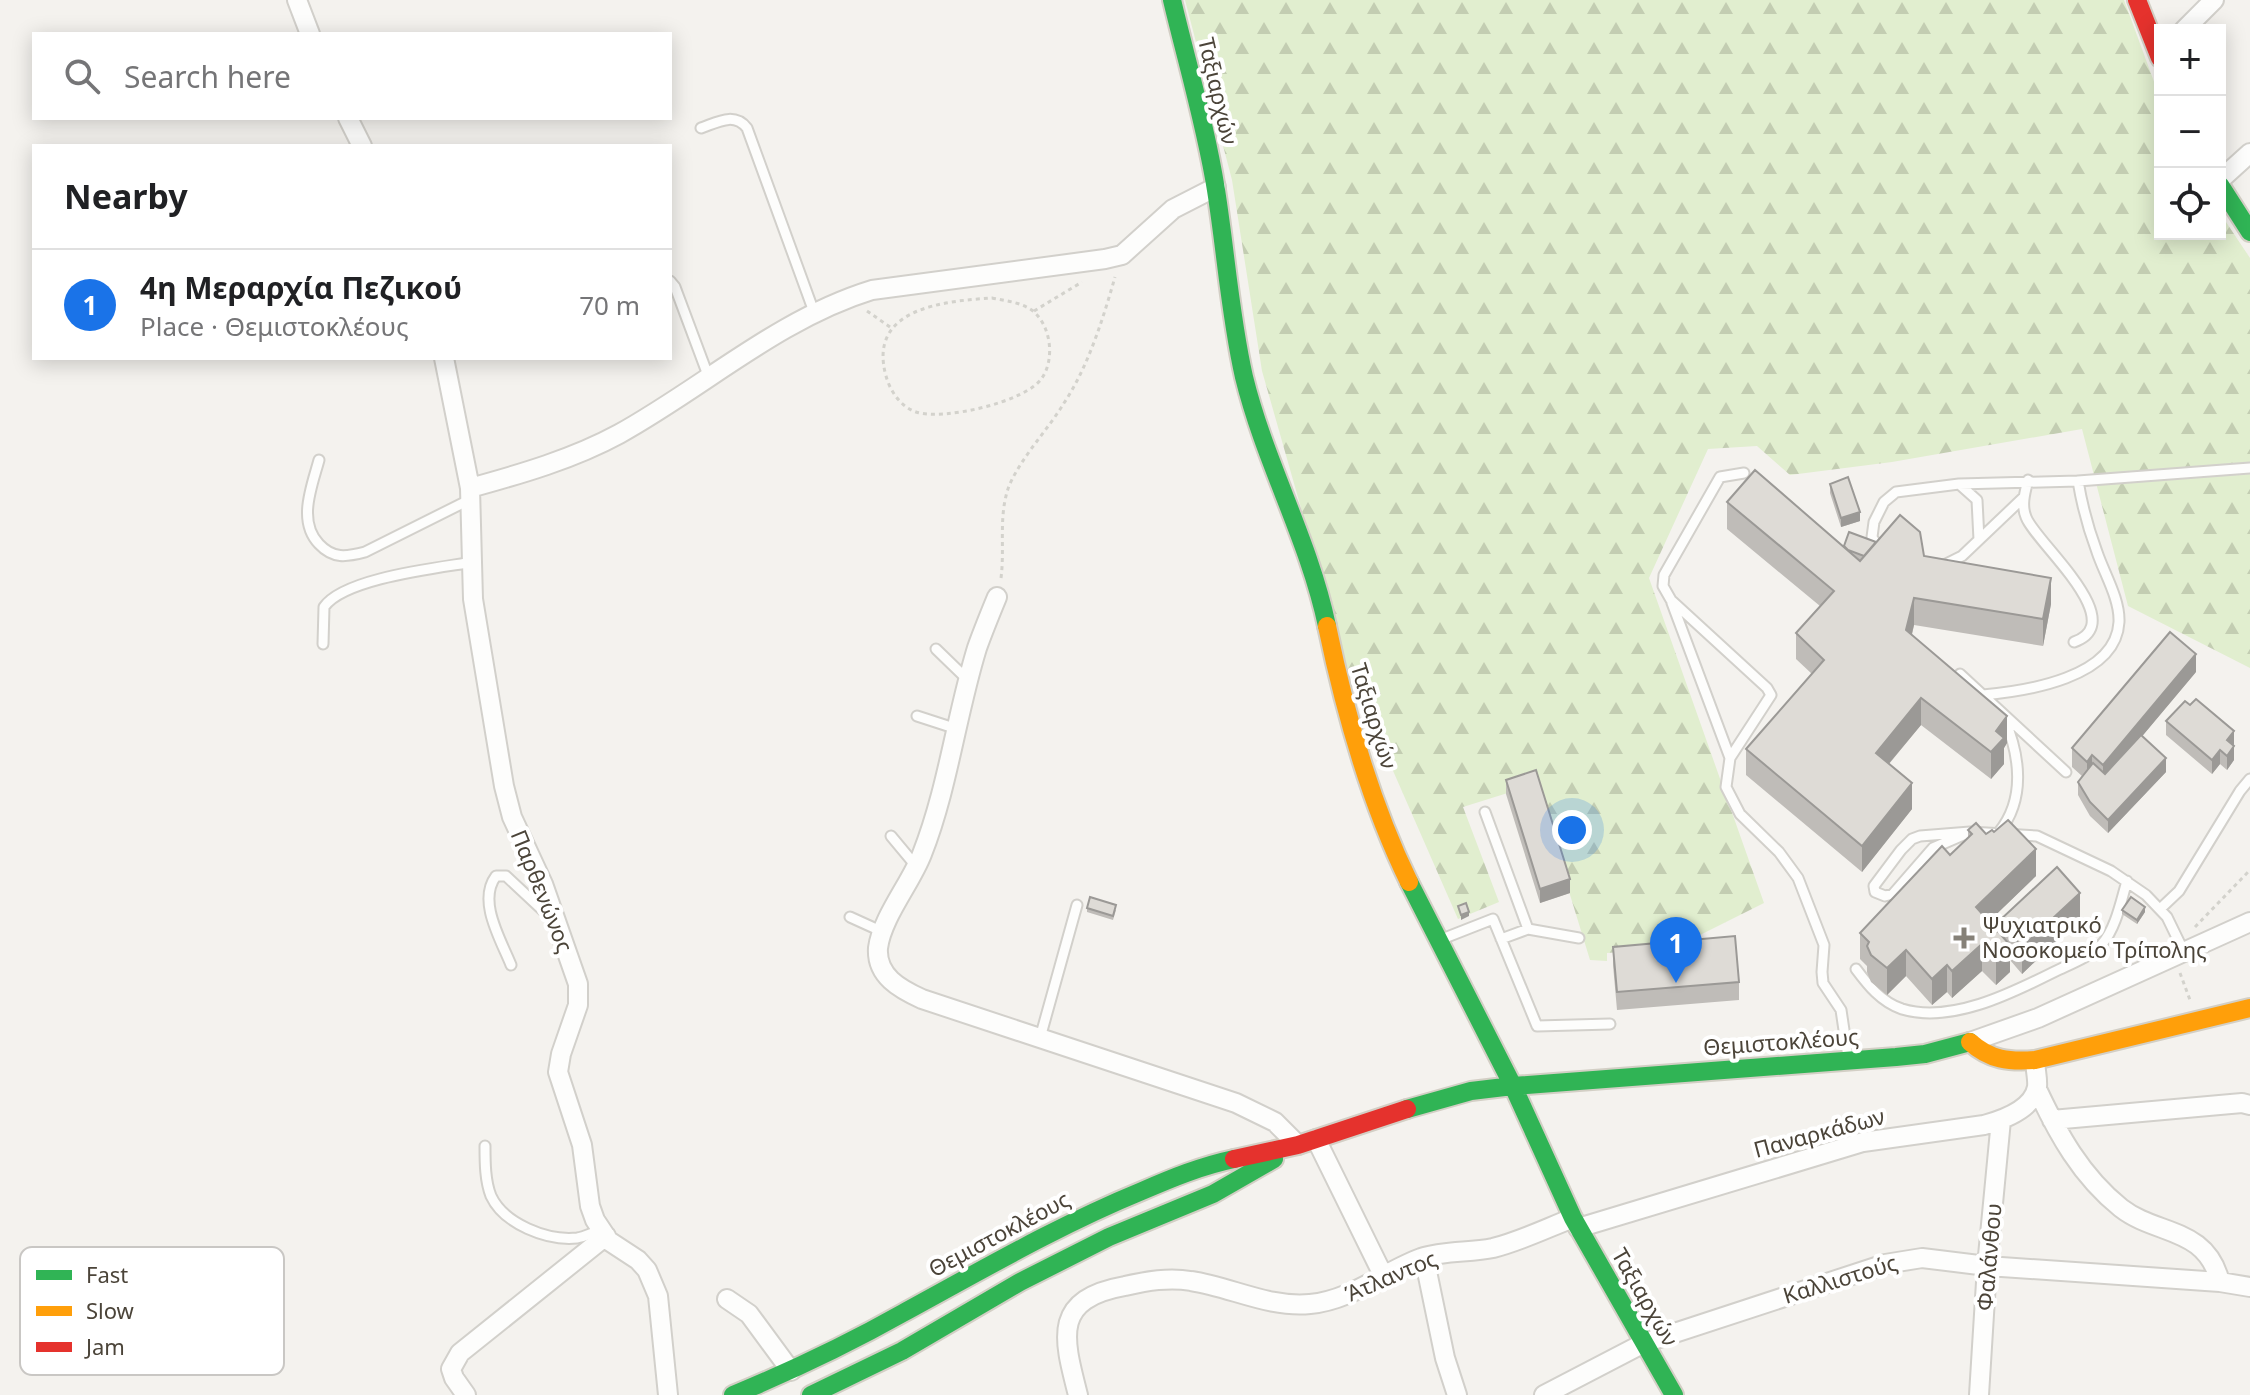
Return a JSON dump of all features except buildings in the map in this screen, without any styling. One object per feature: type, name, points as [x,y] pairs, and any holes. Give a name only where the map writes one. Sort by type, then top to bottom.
[{"type":"street","points":[[297,0],[309,32]]},
{"type":"street","name":"Ταξιαρχών","points":[[1172,0],[1216,187],[1236,337],[1252,406],[1306,549],[1322,603],[1341,693],[1373,795],[1407,877],[1513,1086],[1576,1223],[1674,1395]]},
{"type":"street","points":[[2190,24],[2214,0]]},
{"type":"street","points":[[2142,3],[2154,38]]},
{"type":"street","points":[[349,120],[361,144]]},
{"type":"street","points":[[2226,176],[2250,153]]},
{"type":"street","points":[[471,494],[600,443],[814,312],[872,290],[1122,255],[1173,209],[1216,187]]},
{"type":"street","points":[[2226,192],[2250,232]]},
{"type":"street","name":"Παρθενώνος","points":[[444,360],[471,494],[473,599],[506,795],[512,817],[543,884],[578,984],[579,998],[558,1072],[582,1145],[590,1206],[603,1233]]},
{"type":"street","points":[[997,597],[977,649],[946,775],[916,866],[878,947],[881,966],[887,978],[899,989],[922,999],[1236,1103],[1275,1122],[1307,1142],[1383,1275]]},
{"type":"street","name":"Θεμιστοκλέους","points":[[733,1395],[791,1371],[900,1315],[1034,1240],[1098,1209],[1202,1166],[1307,1142],[1441,1098],[1513,1086],[1925,1054],[2038,1018],[2250,922]]},
{"type":"street","points":[[1970,1042],[1980,1053],[1993,1059],[2008,1062],[2035,1060],[2250,1008]]},
{"type":"street","points":[[2035,1060],[2037,1089],[2076,1160],[2121,1208],[2193,1241],[2212,1260],[2220,1282]]},
{"type":"street","name":"Παναρκάδων","points":[[1576,1223],[1863,1142],[1984,1125],[2001,1120],[2030,1100],[2037,1089]]},
{"type":"street","points":[[2052,1120],[2242,1103],[2250,1105]]},
{"type":"street","name":"Φαλάνθου","points":[[1979,1395],[2001,1120]]},
{"type":"street","name":"Θεμιστοκλέους","points":[[811,1395],[902,1351],[1033,1276],[1109,1237],[1213,1194],[1307,1142]]},
{"type":"street","name":"Άτλαντος","points":[[1078,1395],[1067,1348],[1067,1331],[1072,1312],[1082,1301],[1102,1291],[1155,1280],[1191,1281],[1252,1298],[1295,1305],[1344,1297],[1424,1257],[1492,1248],[1576,1223]]},
{"type":"street","points":[[466,1395],[451,1369],[460,1353],[603,1233],[638,1260],[654,1282],[668,1395]]},
{"type":"street","points":[[1424,1257],[1445,1358],[1457,1395]]},
{"type":"street","name":"Καλλιστούς","points":[[1544,1395],[1644,1343],[1898,1260],[1922,1258],[2250,1287]]},
{"type":"street","points":[[727,1299],[749,1314],[791,1371]]},
{"type":"lane","points":[[701,128],[733,119],[739,120],[747,128],[814,312]]},
{"type":"lane","points":[[672,285],[709,378]]},
{"type":"lane","points":[[319,460],[307,516],[315,540],[335,556],[347,557],[365,552],[471,494]]},
{"type":"lane","points":[[1885,556],[1872,537],[1874,522],[1884,502],[1896,492],[1959,484],[2078,481],[2250,468]]},
{"type":"lane","points":[[1730,758],[1663,586],[1664,575],[1720,477],[1744,473]]},
{"type":"lane","points":[[2028,480],[2024,497],[2026,517],[2068,569],[2089,609],[2090,631],[2085,638],[2074,642]]},
{"type":"lane","points":[[1983,695],[2017,692],[2076,675],[2097,661],[2115,640],[2119,620],[2084,513],[2078,481]]},
{"type":"lane","points":[[1959,484],[1977,500],[1979,540]]},
{"type":"lane","points":[[1935,570],[1962,556],[2024,497]]},
{"type":"lane","points":[[323,644],[324,607],[334,595],[348,588],[396,576],[473,562]]},
{"type":"lane","points":[[1671,600],[1771,695],[1730,758],[1726,777],[1729,796],[1740,814],[1792,869],[1810,904],[1824,945],[1823,983],[1841,1010],[1849,1061]]},
{"type":"lane","points":[[936,649],[969,681]]},
{"type":"lane","points":[[1960,674],[2066,772]]},
{"type":"lane","points":[[1996,834],[2001,831],[2012,805],[2019,774],[2018,755],[2002,712]]},
{"type":"lane","points":[[917,716],[957,729]]},
{"type":"lane","points":[[2160,909],[2179,891],[2250,779]]},
{"type":"lane","points":[[1485,812],[1528,929]]},
{"type":"lane","points":[[1970,832],[1933,848],[1893,894],[1885,896],[1875,892],[1876,881],[1912,839],[1970,832],[2037,836],[2127,881],[2160,909],[2173,926],[2179,954]]},
{"type":"lane","points":[[891,836],[916,866]]},
{"type":"lane","points":[[511,965],[488,902],[492,880],[496,876],[506,876],[557,923]]},
{"type":"lane","points":[[1856,969],[1871,988],[1900,1008],[1935,1011],[1982,1004],[2025,987],[2094,951],[2110,932],[2127,881]]},
{"type":"lane","points":[[1040,1038],[1077,905]]},
{"type":"lane","points":[[850,917],[884,932]]},
{"type":"lane","points":[[1438,940],[1493,919],[1537,1026],[1610,1024]]},
{"type":"lane","points":[[1501,939],[1528,929],[1579,938]]},
{"type":"lane","points":[[485,1146],[491,1196],[502,1212],[533,1231],[578,1238],[603,1233]]},
{"type":"path","points":[[997,597],[1002,574],[1002,519],[1009,487],[1016,472],[1067,400],[1100,322],[1122,255]]},
{"type":"path","points":[[1034,312],[1090,278]]},
{"type":"path","points":[[992,298],[1012,302],[1034,312],[1048,334],[1050,347],[1049,363],[1043,378],[1030,390],[977,409],[936,415],[917,412],[903,405],[886,379],[883,343],[890,327],[929,306],[992,298]]},
{"type":"path","points":[[2197,1019],[2179,954],[2196,924],[2250,870]]},
{"type":"green space","points":[[1185,0],[2124,0],[2154,82],[2154,240],[2226,240],[2226,222],[2250,258],[2250,668],[2128,606],[2082,429],[1892,462],[1790,475],[1757,446],[1708,449],[1649,578],[1764,903],[1674,948],[1607,953],[1607,961],[1590,960],[1536,784],[1463,807],[1499,902],[1458,919],[1344,659],[1262,371],[1232,180]]},
{"type":"traffic: fast","points":[[1172,0],[1212,166],[1244,377],[1263,440],[1309,563],[1327,626]]},
{"type":"traffic: fast","points":[[2226,194],[2250,232]]},
{"type":"traffic: fast","points":[[1409,882],[1513,1086],[1573,1218],[1674,1395]]},
{"type":"traffic: fast","points":[[1407,1109],[1471,1091],[1513,1086],[1896,1057],[1925,1054],[1970,1042]]},
{"type":"traffic: fast","points":[[733,1395],[840,1346],[1081,1218],[1176,1177],[1234,1159]]},
{"type":"traffic: fast","points":[[811,1395],[902,1351],[1020,1282],[1109,1237],[1213,1194],[1274,1159]]},
{"type":"traffic: slow","points":[[1327,626],[1360,757],[1382,820],[1409,882]]},
{"type":"traffic: slow","points":[[1970,1042],[1985,1053],[2000,1058],[2035,1060],[2250,1008]]},
{"type":"traffic: jam","points":[[2137,0],[2154,43]]},
{"type":"traffic: jam","points":[[1234,1159],[1298,1145],[1407,1109]]},
{"type":"place","name":"Ψυχιατρικό Νοσοκομείο Τρίπολης","points":[[1964,938]]},
{"type":"place","name":"4η Μεραρχία Πεζικού","points":[[1676,983]]}]
